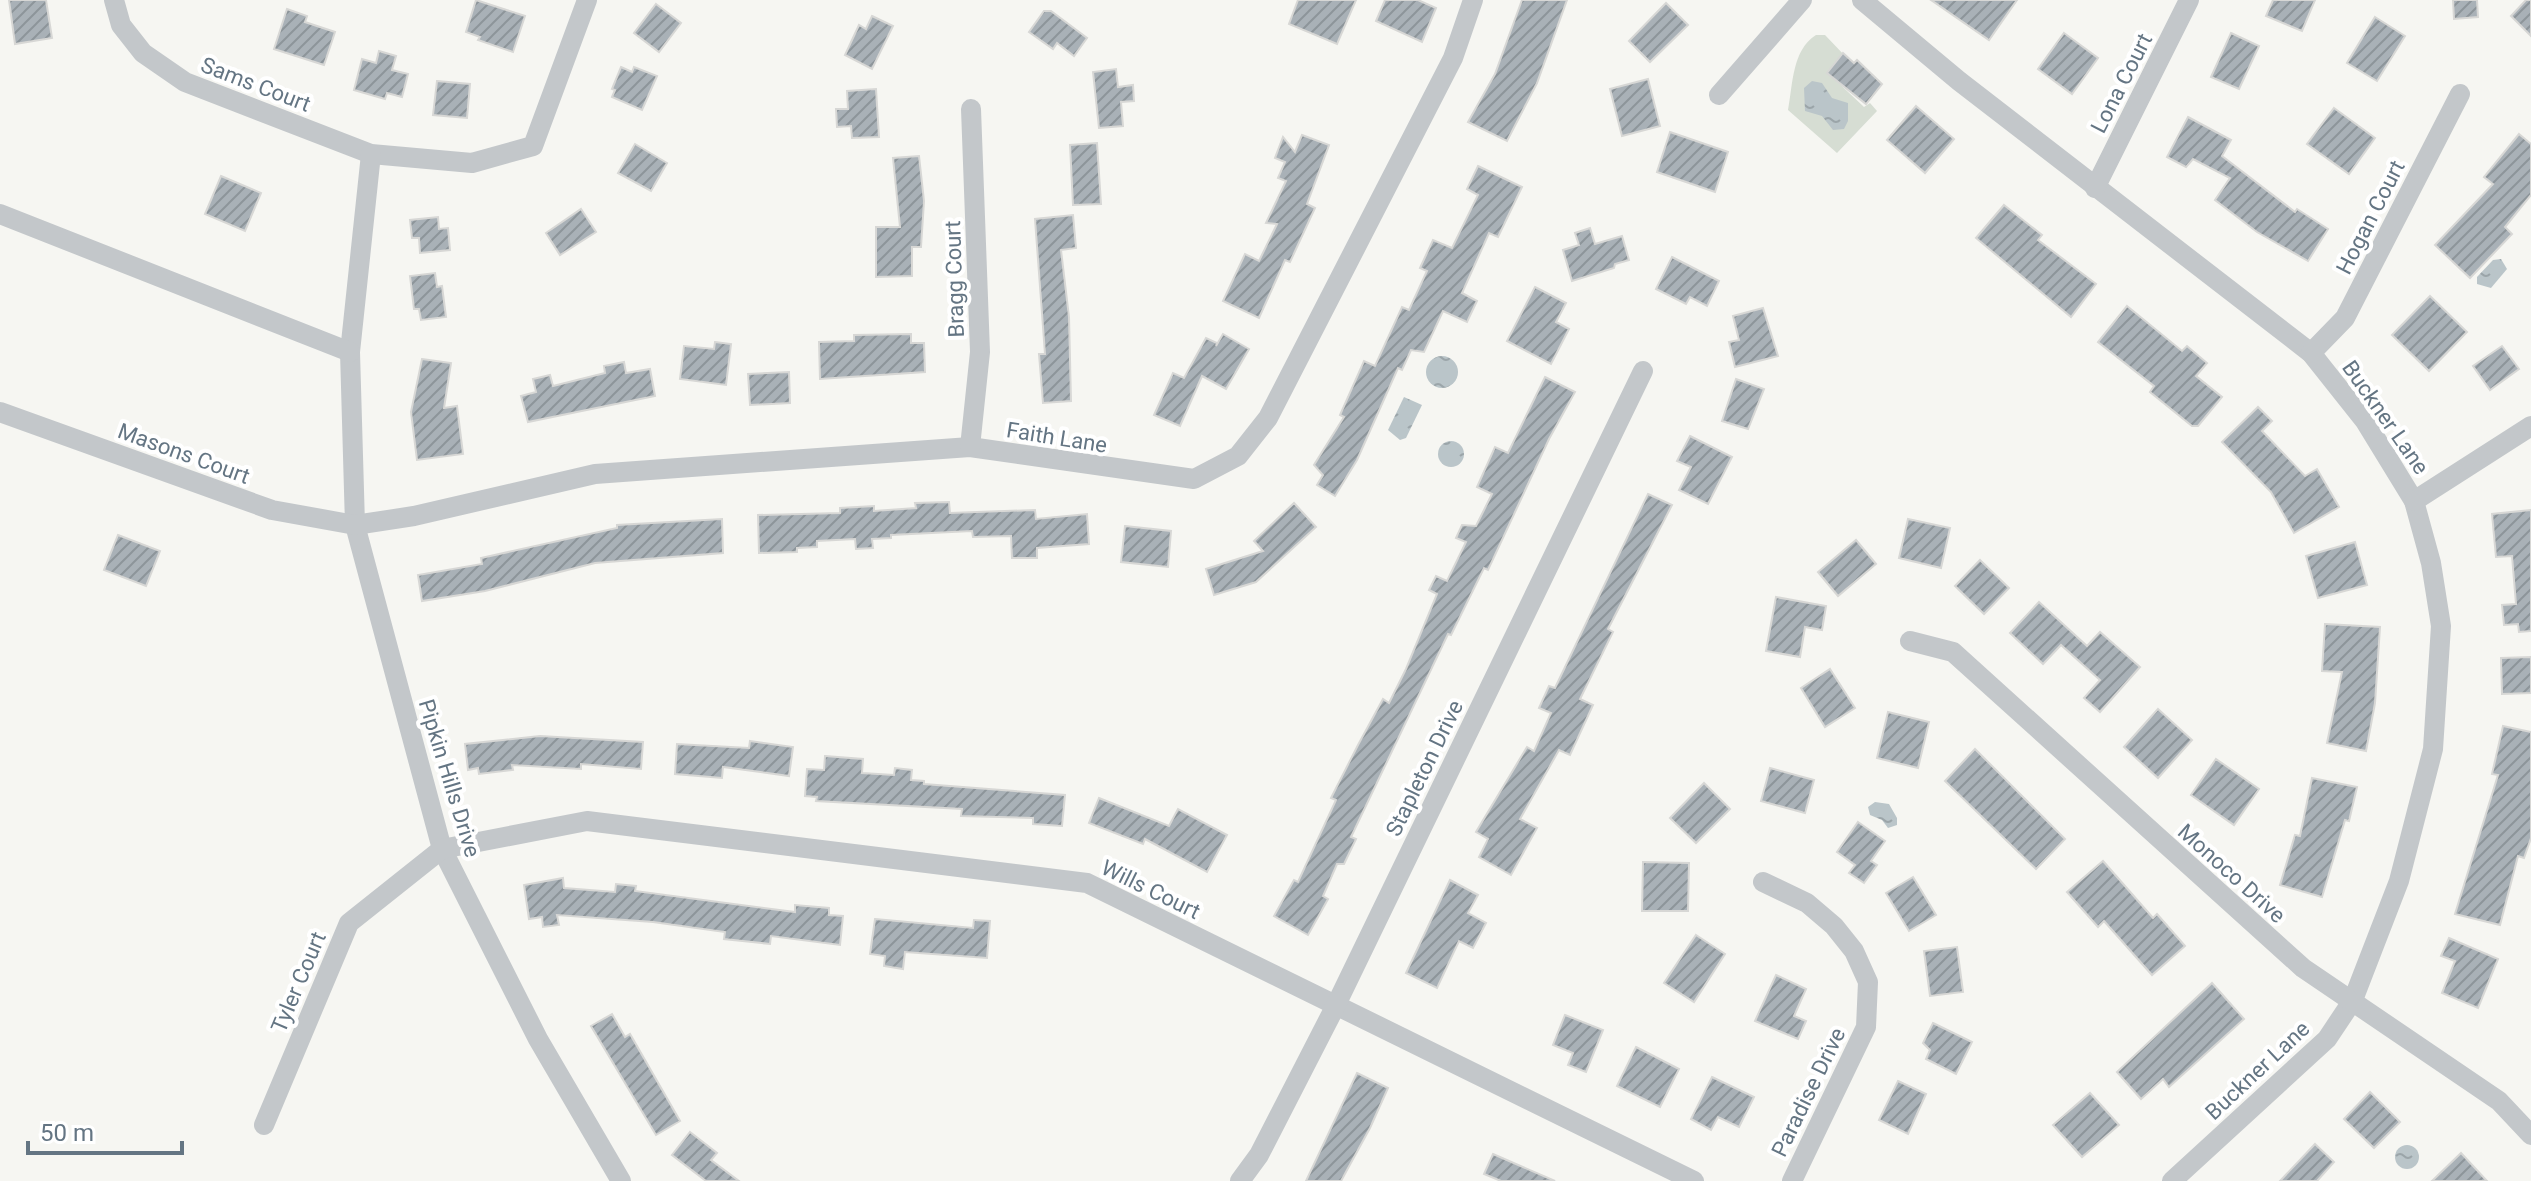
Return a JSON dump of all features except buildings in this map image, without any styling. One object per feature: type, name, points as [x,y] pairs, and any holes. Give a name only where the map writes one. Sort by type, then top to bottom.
[{"type":"street","name":"Sams Court","points":[[114,0],[121,25],[143,53],[185,82],[371,154],[472,163],[533,146],[587,0]]},
{"type":"street","name":"Faith Lane","points":[[355,525],[414,516],[595,474],[970,447],[1194,479],[1238,456],[1268,418],[1453,58],[1473,0]]},
{"type":"street","points":[[1719,95],[1802,0]]},
{"type":"street","name":"Buckner Lane","points":[[1862,0],[2095,188],[2311,353],[2365,421],[2414,501],[2431,563],[2441,626],[2433,749],[2399,881],[2353,1000],[2327,1039],[2172,1181]]},
{"type":"street","name":"Lona Court","points":[[2095,188],[2189,0]]},
{"type":"street","name":"Hogan Court","points":[[2311,353],[2345,318],[2460,94]]},
{"type":"street","name":"Bragg Court","points":[[970,447],[980,352],[971,109]]},
{"type":"street","name":"Pipkin Hills Drive","points":[[371,154],[350,352],[355,525],[442,849],[538,1039],[621,1181]]},
{"type":"street","points":[[0,214],[350,352]]},
{"type":"street","name":"Stapleton Drive","points":[[1240,1181],[1259,1155],[1335,1007],[1643,371]]},
{"type":"street","name":"Masons Court","points":[[0,412],[272,510],[355,525]]},
{"type":"street","points":[[2414,501],[2531,426]]},
{"type":"street","name":"Monoco Drive","points":[[1910,641],[1953,652],[2303,968],[2499,1101],[2531,1135]]},
{"type":"street","name":"Wills Court","points":[[442,849],[587,821],[1087,883],[1694,1181]]},
{"type":"street","name":"Tyler Court","points":[[264,1125],[349,923],[442,849]]},
{"type":"street","name":"Paradise Drive","points":[[1763,882],[1807,903],[1834,926],[1854,951],[1868,982],[1866,1027],[1792,1181]]},
{"type":"shaded area","points":[[1816,35],[1825,35],[1846,57],[1829,74],[1864,107],[1870,103],[1877,111],[1837,153],[1788,110],[1798,58],[1808,41]]},
{"type":"water","points":[[1812,81],[1822,83],[1832,98],[1848,103],[1848,121],[1844,129],[1833,130],[1822,116],[1805,111],[1804,88]]},
{"type":"water","points":[[2501,259],[2507,269],[2491,288],[2477,284],[2477,277],[2493,260]]},
{"type":"water","points":[[1442,356],[1453,361],[1458,372],[1453,383],[1442,388],[1431,383],[1426,372],[1431,361]]},
{"type":"water","points":[[1404,397],[1422,405],[1406,438],[1400,440],[1388,430]]},
{"type":"water","points":[[1451,441],[1460,445],[1464,454],[1460,463],[1451,467],[1442,463],[1438,454],[1442,445]]},
{"type":"water","points":[[1875,802],[1889,804],[1897,818],[1897,825],[1888,828],[1882,820],[1870,815],[1868,807]]},
{"type":"water","points":[[2407,1145],[2415,1149],[2419,1157],[2415,1165],[2407,1169],[2399,1165],[2395,1157],[2399,1149]]}]
